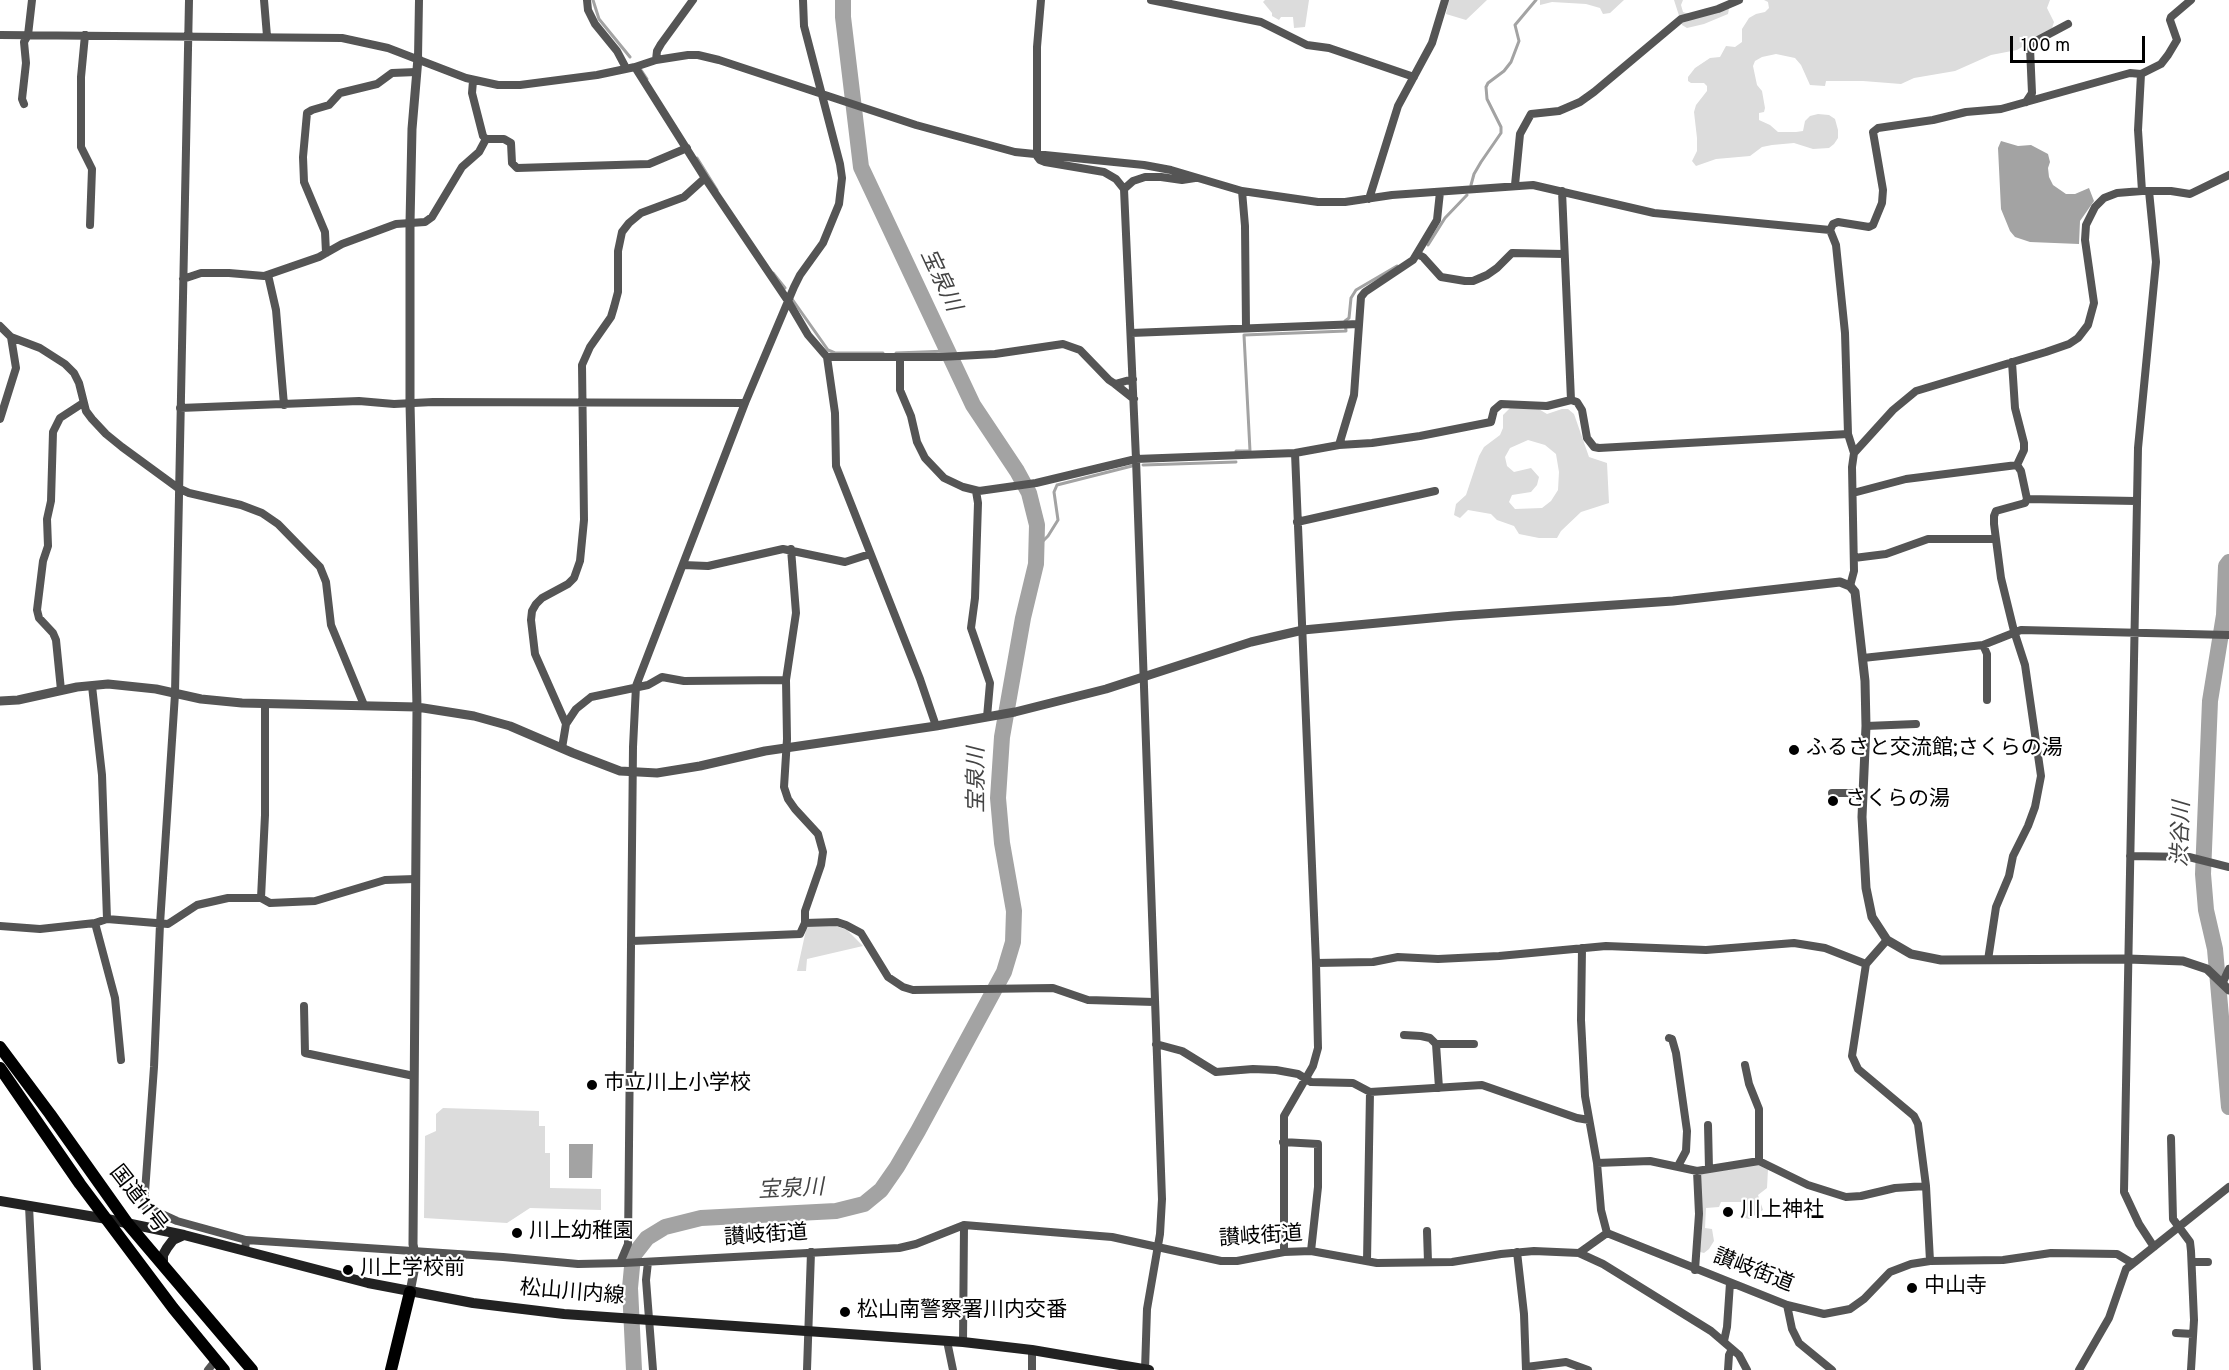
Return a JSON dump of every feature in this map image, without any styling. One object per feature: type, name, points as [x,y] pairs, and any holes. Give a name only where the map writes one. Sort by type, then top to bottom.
[{"type":"main road","name":"国道11号","points":[[0,1047],[128,1224],[252,1370]]},
{"type":"main road","name":"国道11号","points":[[0,1068],[212,1365],[224,1370]]},
{"type":"main road","name":"松山川内線","points":[[0,1201],[246,1245],[368,1283],[531,1311],[963,1342],[1032,1350],[1146,1370]]},
{"type":"main road","points":[[163,1264],[163,1255],[167,1248],[173,1240],[184,1235]]},
{"type":"main road","points":[[391,1370],[410,1292]]},
{"type":"street","points":[[24,104],[22,99],[26,63],[24,42],[28,36],[32,0]]},
{"type":"street","points":[[159,924],[175,694],[189,0]]},
{"type":"street","points":[[264,0],[267,36]]},
{"type":"street","points":[[410,1292],[416,1261],[414,1251],[414,1076],[417,707],[410,403],[410,223],[412,129],[418,58],[418,0]]},
{"type":"street","points":[[587,0],[588,10],[595,24],[631,68],[687,148],[808,334],[827,357],[836,424],[834,460],[920,679],[936,726]]},
{"type":"street","points":[[656,60],[661,44],[693,0]]},
{"type":"street","points":[[622,1263],[628,1240],[636,686],[745,403],[800,275],[823,243],[835,217],[841,193],[840,164],[804,26],[803,0]]},
{"type":"street","points":[[1037,156],[1037,47],[1041,0]]},
{"type":"street","points":[[1151,0],[1262,21],[1307,45],[1329,48],[1413,77]]},
{"type":"street","points":[[1370,199],[1398,106],[1432,43],[1445,0]]},
{"type":"street","points":[[1515,184],[1520,134],[1531,114],[1559,111],[1580,102],[1681,18],[1718,9],[1739,0]]},
{"type":"street","points":[[1850,586],[1854,571],[1854,453],[1848,434],[1845,333],[1836,245],[1830,230],[1833,224],[1838,222],[1869,227],[1873,225],[1882,203],[1883,190],[1873,132],[1878,128],[1933,120],[1966,112],[2001,109],[2130,73],[2140,74],[2161,64],[2168,55],[2177,40],[2171,17],[2191,0]]},
{"type":"street","points":[[2026,102],[2032,93],[2030,48],[2036,41],[2068,24]]},
{"type":"street","points":[[0,35],[342,38],[388,48],[473,81],[498,85],[520,85],[597,75],[656,60],[688,55],[698,56],[823,93],[916,125],[1015,152],[1144,165],[1197,177],[1242,191],[1318,202],[1345,202],[1533,184],[1654,213],[1830,230]]},
{"type":"street","points":[[85,35],[81,76],[81,147],[92,169],[90,225]]},
{"type":"street","points":[[326,253],[325,232],[304,182],[303,157],[307,113],[329,105],[340,93],[376,84],[393,73],[416,72]]},
{"type":"street","points":[[2140,74],[2138,130],[2156,271],[2139,422],[2136,501],[2124,1192],[2139,1224],[2154,1247]]},
{"type":"street","points":[[473,81],[472,93],[480,130],[486,139]]},
{"type":"street","points":[[183,279],[201,273],[239,273],[258,276],[268,274],[396,224],[425,222],[432,217],[462,167],[479,152],[486,139]]},
{"type":"street","points":[[486,139],[504,140],[511,143],[512,163],[522,169],[649,164],[687,148]]},
{"type":"street","points":[[1037,156],[1045,162],[1104,172],[1116,178],[1125,189],[1162,1199],[1147,1309],[1146,1370]]},
{"type":"street","points":[[1854,453],[1909,395],[2069,344],[2084,330],[2091,319],[2094,303],[2085,240],[2086,225],[2095,207],[2104,198],[2117,193],[2146,191],[2190,194],[2229,175]]},
{"type":"street","points":[[1125,189],[1133,181],[1144,177],[1182,180],[1197,177]]},
{"type":"street","points":[[566,724],[535,654],[531,620],[536,604],[542,598],[568,584],[574,578],[580,561],[584,520],[582,366],[610,317],[616,299],[618,251],[622,232],[641,213],[684,197],[705,178]]},
{"type":"street","points":[[1242,191],[1245,226],[1246,328]]},
{"type":"street","points":[[1562,191],[1571,400]]},
{"type":"street","points":[[1339,445],[1354,395],[1360,303],[1365,292],[1408,265],[1417,254],[1437,220],[1440,192]]},
{"type":"street","points":[[1417,254],[1423,257],[1441,278],[1473,281],[1497,268],[1512,253],[1564,254]]},
{"type":"street","points":[[268,274],[276,310],[284,405]]},
{"type":"street","points":[[1131,333],[1359,324]]},
{"type":"street","points":[[0,326],[11,337],[40,348],[65,364],[74,373],[92,419],[106,434],[178,488],[189,493],[241,505],[261,513],[278,525],[320,567],[326,582],[331,625],[364,705]]},
{"type":"street","points":[[0,419],[16,368],[11,337]]},
{"type":"street","points":[[827,357],[963,356],[1047,345],[1072,345],[1080,350],[1109,380],[1134,399]]},
{"type":"street","points":[[900,358],[900,390],[925,458],[944,478],[976,490],[1036,483],[1136,459],[1295,453],[1339,445],[1372,443],[1491,422],[1494,410],[1501,404],[1547,406],[1571,400],[1578,402],[1582,410],[1587,438],[1590,444],[1599,448],[1848,434]]},
{"type":"street","points":[[2012,362],[2014,408],[2024,443],[2024,450],[2017,465],[2027,499]]},
{"type":"street","points":[[1115,384],[1133,379]]},
{"type":"street","points":[[180,408],[359,401],[745,403]]},
{"type":"street","points":[[61,690],[56,640],[37,615],[38,595],[43,561],[48,546],[47,519],[51,501],[53,432],[60,418],[84,403]]},
{"type":"street","points":[[1284,1252],[1284,1116],[1317,1059],[1318,1048],[1295,453]]},
{"type":"street","points":[[1853,493],[1906,479],[2017,465]]},
{"type":"street","points":[[976,490],[978,503],[975,598],[971,628],[990,683],[991,716]]},
{"type":"street","points":[[1297,522],[1435,491]]},
{"type":"street","points":[[1988,960],[1996,907],[2009,876],[2013,856],[2035,807],[2041,776],[2025,665],[2014,632],[1999,567],[1994,516],[1996,511],[2025,502],[2027,499],[2136,501]]},
{"type":"street","points":[[1854,558],[1886,554],[1928,539],[1996,539]]},
{"type":"street","points":[[682,565],[708,566],[783,549],[845,562],[870,554]]},
{"type":"street","points":[[632,941],[800,934],[805,922],[805,911],[821,865],[823,852],[818,834],[788,799],[784,776],[786,680],[796,613],[791,549]]},
{"type":"street","points":[[0,701],[18,700],[61,690],[108,684],[223,701],[417,707],[493,720],[606,767],[633,773],[670,771],[786,747],[936,726],[1015,712],[1068,700],[1251,642],[1303,630],[1453,616],[1673,601],[1835,582],[1850,586],[1855,592],[1857,601],[1863,658],[1866,726],[1862,842],[1867,896],[1872,917],[1887,940],[1899,949],[1923,958],[1941,960],[2183,961],[2207,969],[2226,986]]},
{"type":"street","points":[[1863,658],[1983,645],[2021,630],[2229,635]]},
{"type":"street","points":[[1983,645],[1987,654],[1987,700]]},
{"type":"street","points":[[562,748],[566,724],[576,709],[591,698],[648,685],[662,677],[684,681],[786,680]]},
{"type":"street","points":[[92,686],[102,775],[107,919]]},
{"type":"street","points":[[261,898],[265,804],[265,704]]},
{"type":"street","points":[[1866,726],[1916,724]]},
{"type":"street","points":[[1832,793],[1863,793]]},
{"type":"street","points":[[2130,856],[2179,857],[2229,867]]},
{"type":"street","points":[[0,927],[40,929],[95,923],[107,919],[168,924],[201,903],[228,898],[261,898],[270,903],[315,901],[386,880],[416,879]]},
{"type":"street","points":[[805,922],[837,922],[853,928],[867,942],[888,977],[895,983],[913,990],[1053,988],[1088,1000],[1154,1002]]},
{"type":"street","points":[[95,923],[115,998],[121,1060]]},
{"type":"street","name":"讃岐街道","points":[[159,924],[154,1067],[144,1206],[177,1221],[246,1245],[414,1251],[578,1264],[622,1263],[899,1248],[916,1244],[964,1225],[1112,1237],[1221,1261],[1237,1261],[1284,1252],[1311,1251],[1367,1261],[1428,1262],[1452,1262],[1517,1252],[1579,1253]]},
{"type":"street","points":[[1887,940],[1866,964],[1852,1056],[1858,1069],[1914,1116],[1921,1130],[1930,1261]]},
{"type":"street","points":[[1316,963],[1373,962],[1398,957],[1438,959],[1499,956],[1606,946],[1706,950],[1802,943],[1825,948],[1866,964]]},
{"type":"street","points":[[1582,948],[1581,1020],[1589,1120],[1597,1162],[1600,1210],[1607,1233],[1579,1253],[1603,1264],[1724,1341],[1738,1355],[1747,1370]]},
{"type":"street","points":[[2226,986],[2229,969]]},
{"type":"street","points":[[304,1006],[305,1053],[414,1076]]},
{"type":"street","points":[[1404,1035],[1430,1038],[1436,1044],[1439,1088]]},
{"type":"street","points":[[1669,1038],[1672,1039],[1676,1053],[1687,1131],[1686,1151],[1678,1166]]},
{"type":"street","points":[[1156,1044],[1182,1051],[1216,1072],[1276,1070],[1298,1074],[1311,1082],[1353,1083],[1370,1092],[1482,1085],[1577,1118],[1589,1120]]},
{"type":"street","points":[[1436,1044],[1474,1044]]},
{"type":"street","points":[[1745,1065],[1749,1084],[1759,1109],[1759,1161]]},
{"type":"street","points":[[1367,1261],[1370,1092]]},
{"type":"street","points":[[1708,1125],[1709,1168]]},
{"type":"street","points":[[2171,1138],[2173,1219],[2190,1242],[2192,1262],[2191,1370]]},
{"type":"street","points":[[1283,1142],[1318,1144],[1318,1187],[1311,1251]]},
{"type":"street","points":[[1597,1162],[1650,1161],[1697,1171],[1759,1161],[1808,1185],[1846,1197],[1861,1197],[1895,1188],[1926,1186]]},
{"type":"street","points":[[1695,1270],[1699,1214],[1697,1171]]},
{"type":"street","points":[[2079,1370],[2109,1318],[2123,1275],[2132,1263],[2229,1187]]},
{"type":"street","points":[[29,1206],[37,1370]]},
{"type":"street","points":[[963,1342],[964,1225]]},
{"type":"street","points":[[1427,1231],[1428,1262]]},
{"type":"street","name":"讃岐街道","points":[[1607,1233],[1695,1270],[1814,1313],[1841,1312],[1864,1299],[1890,1272],[1911,1264],[1930,1261],[2003,1260],[2051,1253],[2116,1254],[2132,1263]]},
{"type":"street","points":[[807,1370],[811,1252]]},
{"type":"street","points":[[1517,1252],[1524,1314],[1526,1368],[1566,1362],[1588,1370]]},
{"type":"street","points":[[647,1262],[647,1320],[653,1370]]},
{"type":"street","points":[[2192,1262],[2208,1262]]},
{"type":"street","points":[[1724,1341],[1727,1331],[1730,1283]]},
{"type":"street","points":[[1788,1305],[1792,1329],[1799,1343],[1832,1370]]},
{"type":"street","points":[[2176,1333],[2193,1334]]},
{"type":"street","points":[[947,1341],[953,1370]]},
{"type":"street","points":[[1728,1370],[1728,1355],[1732,1348]]},
{"type":"street","points":[[1032,1350],[1032,1370]]},
{"type":"shaded area","points":[[1265,0],[1309,0],[1305,27],[1294,28],[1293,17],[1281,17],[1279,20],[1272,16],[1263,2]]},
{"type":"shaded area","points":[[1449,0],[1487,0],[1466,20],[1446,14]]},
{"type":"shaded area","points":[[1540,0],[1624,0],[1610,13],[1603,14],[1600,8],[1586,4],[1552,2],[1540,5]]},
{"type":"shaded area","points":[[1674,0],[1683,0],[1681,5],[1683,12],[1686,13],[1696,13],[1726,5],[1729,9],[1728,14],[1687,28],[1682,25]]},
{"type":"shaded area","points":[[1764,0],[2050,0],[2047,8],[2054,22],[2052,28],[2017,50],[1991,55],[1955,71],[1914,78],[1901,84],[1826,81],[1825,86],[1810,85],[1801,65],[1795,58],[1776,54],[1762,57],[1755,61],[1753,66],[1765,108],[1764,112],[1759,113],[1759,120],[1778,132],[1796,132],[1803,131],[1805,121],[1810,116],[1829,115],[1835,119],[1838,138],[1829,148],[1813,149],[1794,143],[1772,145],[1762,147],[1750,156],[1716,159],[1696,166],[1692,161],[1697,151],[1694,112],[1696,105],[1707,91],[1707,86],[1704,83],[1691,83],[1688,77],[1695,68],[1710,58],[1720,57],[1726,46],[1735,47],[1742,42],[1742,29],[1749,18],[1769,8],[1768,2]]},
{"type":"shaded area","points":[[2001,141],[2018,146],[2031,145],[2048,154],[2049,177],[2053,185],[2066,194],[2075,194],[2089,188],[2094,201],[2080,221],[2079,244],[2030,242],[2015,237],[2010,231],[2001,209],[1998,148]]},
{"type":"shaded area","points":[[1510,408],[1537,408],[1547,414],[1568,409],[1574,414],[1589,457],[1607,463],[1609,503],[1581,512],[1561,531],[1557,538],[1539,538],[1519,534],[1514,526],[1497,520],[1491,514],[1468,510],[1460,518],[1454,515],[1456,504],[1466,495],[1484,447],[1500,435],[1503,428],[1503,415]],"holes":[[[1528,440],[1545,445],[1556,454],[1559,472],[1558,490],[1551,501],[1542,508],[1515,509],[1509,502],[1512,495],[1531,492],[1537,485],[1539,477],[1531,468],[1514,472],[1507,466],[1505,457],[1510,448]]]},
{"type":"shaded area","points":[[809,926],[836,926],[847,930],[863,946],[807,959],[806,971],[797,971],[806,930]]},
{"type":"shaded area","points":[[443,1108],[539,1111],[539,1126],[545,1126],[545,1153],[550,1153],[550,1188],[601,1189],[601,1210],[530,1208],[507,1223],[424,1218],[425,1136],[436,1131],[436,1114]]},
{"type":"shaded area","points":[[569,1144],[593,1144],[592,1178],[569,1178]]},
{"type":"shaded area","points":[[1758,1164],[1768,1169],[1767,1188],[1758,1195],[1763,1210],[1749,1219],[1745,1218],[1746,1206],[1741,1202],[1721,1202],[1719,1207],[1706,1208],[1705,1228],[1712,1229],[1714,1241],[1704,1253],[1698,1251],[1700,1175],[1703,1172]]},
{"type":"waterway","points":[[593,0],[599,19],[630,57]]},
{"type":"waterway","name":"宝泉川","points":[[634,1370],[630,1288],[633,1256],[647,1238],[665,1227],[701,1218],[836,1211],[864,1204],[881,1190],[918,1131],[1004,972],[1013,942],[1014,911],[1002,843],[998,798],[1002,737],[1023,618],[1036,564],[1037,525],[1029,493],[973,405],[861,167],[843,17],[843,0]]},
{"type":"waterway","points":[[1471,185],[1474,174],[1501,133],[1501,127],[1487,99],[1486,87],[1511,62],[1519,41],[1515,25],[1536,0]]},
{"type":"waterway","points":[[641,70],[647,79]]},
{"type":"waterway","points":[[697,158],[717,190]]},
{"type":"waterway","points":[[1428,245],[1445,218],[1467,195]]},
{"type":"waterway","points":[[1236,451],[1250,451],[1244,335],[1346,331],[1345,321],[1349,318],[1351,298],[1356,290],[1397,266]]},
{"type":"waterway","points":[[773,273],[785,288]]},
{"type":"waterway","points":[[792,299],[828,350],[835,353],[883,353]]},
{"type":"waterway","points":[[896,353],[948,351]]},
{"type":"waterway","points":[[1143,465],[1236,462]]},
{"type":"waterway","points":[[1038,546],[1048,536],[1058,520],[1054,492],[1057,485],[1132,466]]},
{"type":"waterway","name":"渋谷川","points":[[2229,562],[2226,566],[2224,615],[2210,701],[2203,874],[2206,910],[2215,949],[2229,1107]]},
{"type":"place","name":"ふるさと交流館;さくらの湯","points":[[1794,750]]},
{"type":"place","name":"さくらの湯","points":[[1833,801]]},
{"type":"place","name":"市立川上小学校","points":[[592,1085]]},
{"type":"place","name":"川上神社","points":[[1728,1212]]},
{"type":"place","name":"川上幼稚園","points":[[517,1233]]},
{"type":"place","name":"川上学校前","points":[[348,1270]]},
{"type":"place","name":"中山寺","points":[[1912,1288]]},
{"type":"place","name":"松山南警察署川内交番","points":[[845,1312]]}]
